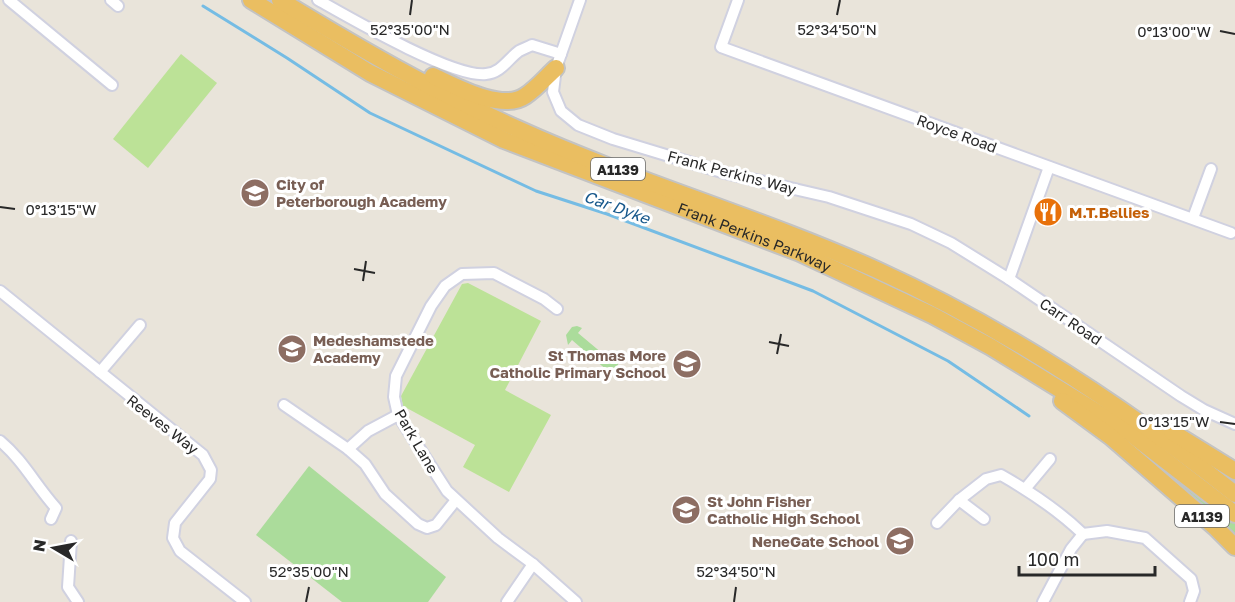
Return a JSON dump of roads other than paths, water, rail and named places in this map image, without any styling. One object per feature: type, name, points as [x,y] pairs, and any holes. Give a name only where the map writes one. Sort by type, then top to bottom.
[{"type":"highway","name":"Frank Perkins Parkway","points":[[251,0],[370,74],[494,136],[800,253],[898,299],[981,341],[1126,430],[1170,446],[1235,494]]},
{"type":"highway","name":"Frank Perkins Parkway","points":[[280,0],[383,62],[519,130],[576,154],[759,221],[878,271],[977,322],[1047,362],[1110,402],[1145,415],[1170,446]]},
{"type":"highway","points":[[294,9],[470,93],[495,100],[511,101],[524,98],[559,61]]},
{"type":"highway","name":"A1139","points":[[898,299],[1055,397],[1111,437],[1235,547]]},
{"type":"highway","name":"A1139","points":[[1170,446],[1186,457],[1235,471]]},
{"type":"highway","name":"Frank Perkins Parkway","points":[[1186,457],[1235,514]]},
{"type":"street","points":[[9,0],[109,82]]},
{"type":"street","points":[[318,0],[416,52],[466,73],[486,75],[502,68],[519,51],[532,45],[559,61]]},
{"type":"street","name":"Frank Perkins Way","points":[[580,0],[559,61],[553,92],[561,111],[578,126],[725,173],[830,197],[910,224],[951,243],[1009,279]]},
{"type":"street","name":"Royce Road","points":[[738,0],[721,47],[1231,233]]},
{"type":"street","points":[[1009,279],[1049,167]]},
{"type":"street","points":[[1193,218],[1211,169]]},
{"type":"street","name":"Park Lane","points":[[557,309],[544,299],[494,273],[471,272],[453,278],[431,306],[396,376],[394,397],[398,415],[440,481],[456,500],[576,602]]},
{"type":"street","name":"Carr Road","points":[[1009,279],[1182,396],[1204,410],[1235,424]]},
{"type":"street","name":"Reeves Way","points":[[0,291],[209,462],[210,479],[175,523],[173,538],[180,551],[245,602]]},
{"type":"street","points":[[100,372],[140,325]]},
{"type":"street","points":[[284,405],[348,449],[364,464],[385,494],[418,524],[427,528],[436,525],[456,500]]},
{"type":"street","points":[[348,449],[368,431],[398,415]]},
{"type":"street","points":[[0,441],[31,474],[44,495],[56,508]]},
{"type":"street","points":[[1025,489],[1050,459]]},
{"type":"street","points":[[937,523],[959,500],[986,479],[1001,475],[1061,513],[1083,534]]},
{"type":"street","points":[[959,500],[984,519]]},
{"type":"street","points":[[1043,602],[1071,549],[1083,534],[1107,531],[1145,538],[1191,579],[1194,591],[1190,602]]},
{"type":"street","points":[[71,541],[68,587],[78,602]]},
{"type":"street","points":[[507,602],[533,564]]},
{"type":"waterway","name":"Car Dyke","points":[[203,6],[370,113],[536,191],[607,214],[813,291],[948,361],[1029,416]]},
{"type":"place","name":"City of Peterborough Academy","points":[[255,193]]},
{"type":"place","name":"M.T.Bellies","points":[[1048,212]]},
{"type":"place","name":"Medeshamstede Academy","points":[[292,349]]},
{"type":"place","name":"St Thomas More Catholic Primary School","points":[[687,364]]},
{"type":"place","name":"St John Fisher Catholic High School","points":[[686,510]]},
{"type":"place","name":"NeneGate School","points":[[900,541]]}]
